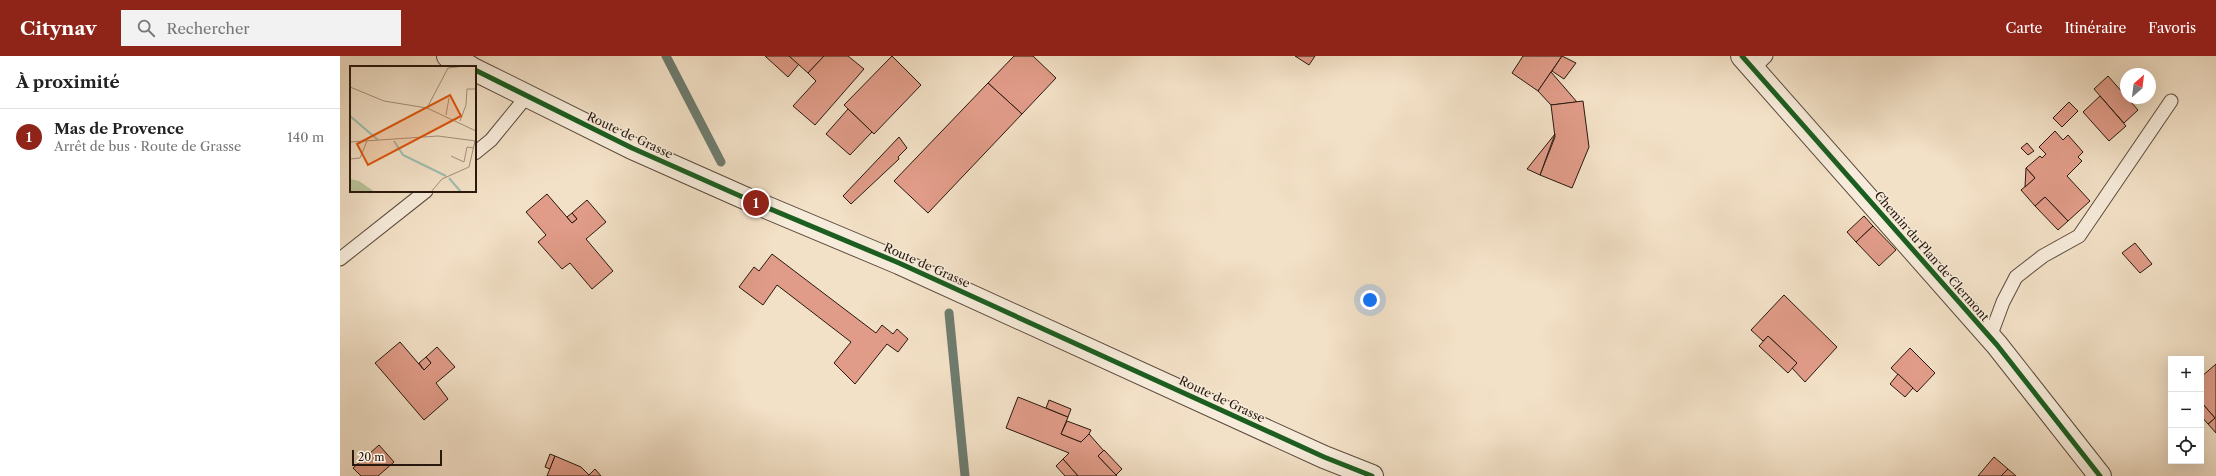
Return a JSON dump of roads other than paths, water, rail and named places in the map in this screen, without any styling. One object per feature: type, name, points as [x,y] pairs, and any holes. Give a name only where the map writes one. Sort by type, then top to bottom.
[{"type":"street","points":[[448,56],[468,66]]},
{"type":"street","name":"Chemin du Plan de Clermont","points":[[1754,60],[1990,337],[2100,476]]},
{"type":"street","name":"Route de Grasse","points":[[476,70],[632,148],[756,203],[899,262],[1324,457],[1372,476]]},
{"type":"lane","points":[[476,152],[491,140],[527,96]]},
{"type":"lane","points":[[1990,337],[2003,302],[2016,277],[2043,256],[2079,236],[2171,102]]},
{"type":"lane","points":[[340,258],[425,192]]},
{"type":"waterway","points":[[666,56],[721,162]]},
{"type":"waterway","points":[[949,313],[965,476]]},
{"type":"place","name":"Mas de Provence","points":[[756,203]]}]
